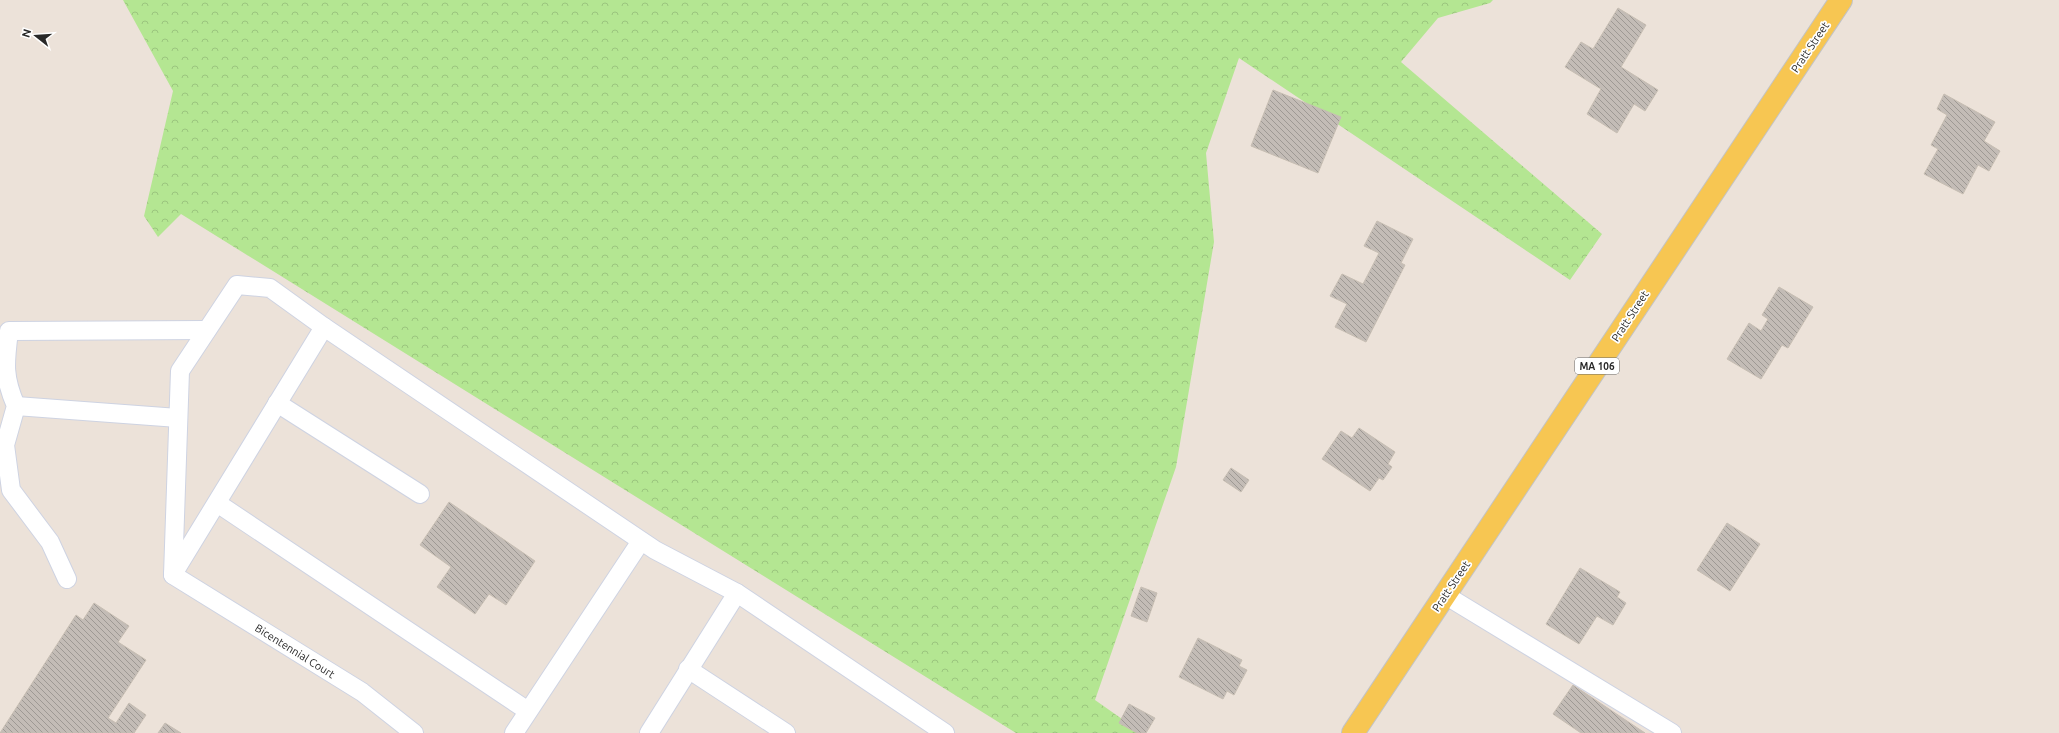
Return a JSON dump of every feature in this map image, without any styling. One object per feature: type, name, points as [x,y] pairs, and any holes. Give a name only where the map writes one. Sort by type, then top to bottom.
[{"type":"main road","name":"Pratt Street","points":[[1353,733],[1841,0]]},
{"type":"lane","points":[[173,575],[180,371],[237,285],[270,288],[324,327],[641,541],[655,550],[737,593],[945,733]]},
{"type":"lane","points":[[173,575],[324,327]]},
{"type":"lane","points":[[67,579],[50,542],[11,490],[5,445],[16,406],[8,387],[5,366],[9,331],[207,330]]},
{"type":"lane","points":[[277,403],[420,494]]},
{"type":"lane","points":[[16,406],[178,418]]},
{"type":"lane","points":[[217,503],[528,711]]},
{"type":"lane","points":[[514,733],[641,541]]},
{"type":"lane","name":"Bicentennial Court","points":[[173,575],[362,692],[414,733]]},
{"type":"lane","points":[[649,733],[737,593]]},
{"type":"lane","points":[[1445,595],[1672,733]]},
{"type":"lane","points":[[688,669],[786,733]]},
{"type":"green space","points":[[123,0],[1493,0],[1490,3],[1438,18],[1401,62],[1602,234],[1570,280],[1239,58],[1206,153],[1214,242],[1176,467],[1095,700],[1142,733],[1016,733],[181,214],[158,237],[144,216],[173,91]]},
{"type":"building","points":[[1618,8],[1646,25],[1621,67],[1658,90],[1645,111],[1634,104],[1617,133],[1587,114],[1601,89],[1565,67],[1581,42],[1593,49]]},
{"type":"building","points":[[1273,90],[1341,117],[1318,173],[1251,146]]},
{"type":"building","points":[[1944,94],[1995,122],[1984,141],[2000,151],[1989,171],[1978,165],[1963,194],[1924,174],[1938,149],[1931,145],[1947,115],[1937,109]]},
{"type":"building","points":[[1377,221],[1413,239],[1401,263],[1405,265],[1366,342],[1335,327],[1347,304],[1330,296],[1342,274],[1363,284],[1379,253],[1364,246]]},
{"type":"building","points":[[1779,287],[1813,307],[1788,348],[1782,345],[1761,379],[1727,359],[1749,323],[1761,331],[1768,319],[1762,315]]},
{"type":"building","points":[[1359,428],[1395,452],[1388,464],[1392,467],[1383,480],[1379,478],[1370,491],[1322,459],[1341,431],[1352,438]]},
{"type":"building","points":[[1231,468],[1249,480],[1241,492],[1223,480]]},
{"type":"building","points":[[449,502],[535,561],[506,605],[489,594],[475,614],[437,587],[451,567],[420,545]]},
{"type":"building","points":[[1727,523],[1760,544],[1730,591],[1697,570]]},
{"type":"building","points":[[1580,568],[1620,592],[1617,597],[1626,603],[1613,625],[1597,616],[1579,644],[1546,624]]},
{"type":"building","points":[[1141,587],[1157,593],[1147,622],[1131,616]]},
{"type":"building","points":[[94,603],[129,626],[118,642],[146,660],[108,718],[116,723],[129,703],[146,715],[134,733],[0,733],[76,615],[83,620]]},
{"type":"building","points":[[1198,638],[1242,660],[1239,666],[1247,670],[1234,695],[1227,691],[1223,699],[1179,677]]},
{"type":"building","points":[[1573,685],[1645,733],[1581,733],[1553,714]]},
{"type":"building","points":[[1129,704],[1155,718],[1146,733],[1137,733],[1119,723]]},
{"type":"building","points":[[165,723],[181,733],[158,733]]}]
